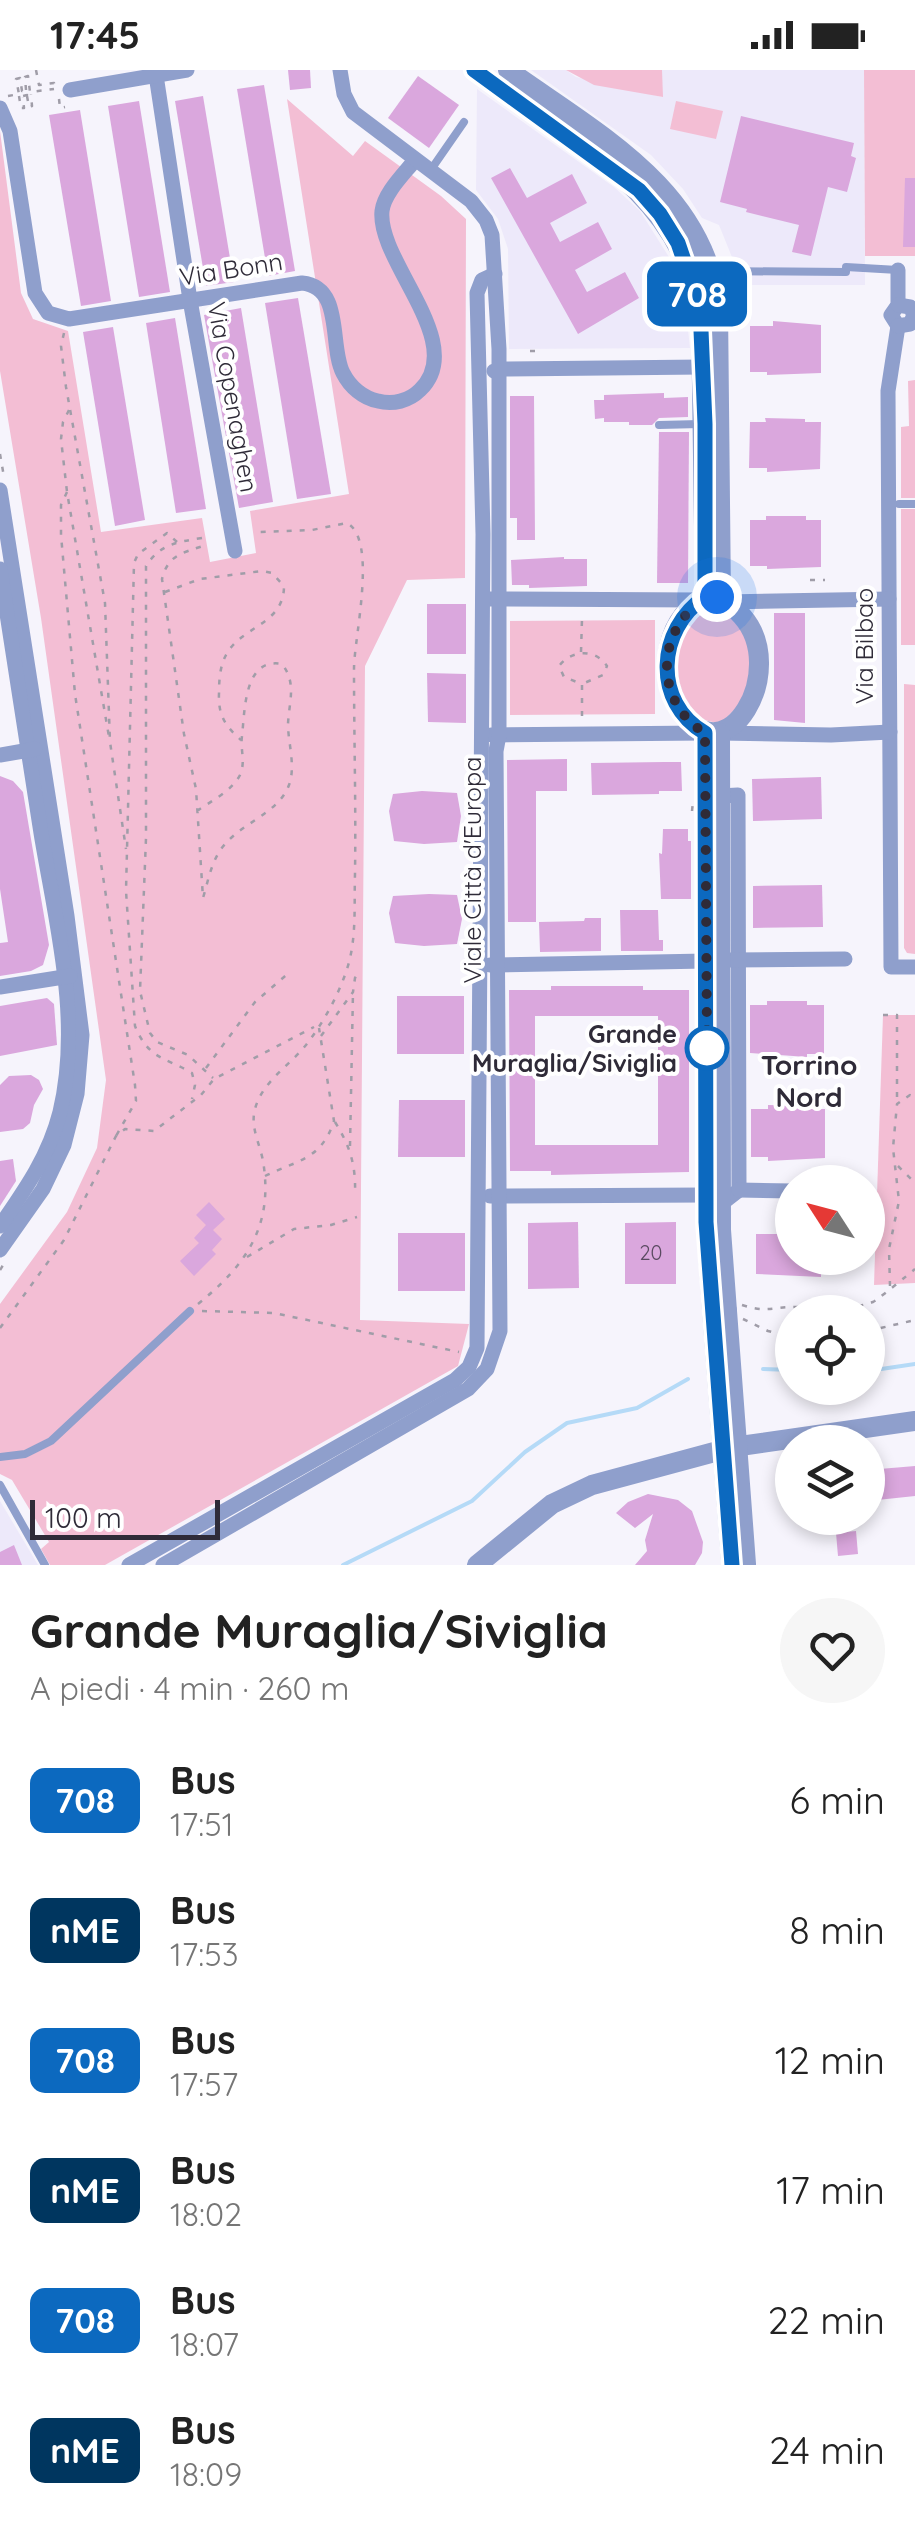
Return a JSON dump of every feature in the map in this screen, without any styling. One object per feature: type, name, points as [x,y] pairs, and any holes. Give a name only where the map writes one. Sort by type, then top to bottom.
[{"type":"street","points":[[63,89],[187,70]]},
{"type":"street","name":"Viale Città d'Europa","points":[[340,70],[344,94],[354,112],[467,198],[484,216],[494,241],[498,373],[490,599]]},
{"type":"street","points":[[474,70],[621,174],[660,214],[682,249],[701,315],[713,599],[751,629],[759,651],[760,670],[750,704],[738,720],[713,733],[693,725],[678,706],[666,669],[675,631],[713,599],[718,317],[710,270],[686,218],[653,177],[508,70]]},
{"type":"street","name":"Via Copenaghen","points":[[156,74],[190,300],[235,550]]},
{"type":"street","points":[[3,102],[37,298],[48,313],[69,319]]},
{"type":"street","name":"Via Bonn","points":[[69,319],[302,284],[316,286],[327,299],[340,366],[351,386],[378,402],[398,402],[413,396],[430,377],[433,346],[386,233],[382,212],[414,160]]},
{"type":"street","name":"Via Bilbao","points":[[898,270],[908,315],[891,354],[891,967],[915,967]]},
{"type":"street","name":"Viale Città d'Europa","points":[[382,1431],[458,1378],[475,1356],[480,1332],[491,735],[478,289],[484,278],[495,274]]},
{"type":"street","points":[[481,369],[498,373],[504,369],[703,367]]},
{"type":"street","points":[[0,490],[9,615]]},
{"type":"street","points":[[0,569],[82,1048],[69,1129],[43,1189],[0,1250]]},
{"type":"street","points":[[490,599],[889,599]]},
{"type":"street","points":[[491,735],[890,732]]},
{"type":"street","points":[[713,733],[720,796],[722,960],[714,1200],[739,1564]]},
{"type":"street","points":[[713,733],[722,960],[739,1190]]},
{"type":"street","points":[[0,755],[33,749]]},
{"type":"street","points":[[489,966],[845,960]]},
{"type":"street","name":"Viale Città d'Europa","points":[[129,1565],[203,1533],[382,1431],[468,1389],[492,1360],[500,1330],[499,1196],[489,966]]},
{"type":"street","points":[[0,988],[70,976]]},
{"type":"street","points":[[0,1226],[42,1161],[58,1117],[69,1037],[70,976]]},
{"type":"street","points":[[481,1196],[714,1200],[739,1190],[775,1191]]},
{"type":"street","points":[[476,1565],[552,1504],[582,1488],[734,1447],[915,1421]]},
{"type":"street","name":"Viale Città d'Europa","points":[[163,1565],[203,1533]]},
{"type":"lane","points":[[430,171],[464,122]]},
{"type":"lane","points":[[710,270],[898,270]]},
{"type":"lane","points":[[659,424],[705,424]]},
{"type":"lane","points":[[899,504],[915,504]]},
{"type":"lane","points":[[0,1457],[32,1452],[51,1441],[190,1311]]},
{"type":"lane","points":[[0,1485],[45,1565]]},
{"type":"path","points":[[36,70],[39,85],[54,84],[63,89]]},
{"type":"path","points":[[3,102],[25,93],[63,89]]},
{"type":"path","points":[[63,89],[60,108],[66,107]]},
{"type":"path","points":[[69,319],[61,346],[105,603],[110,742]]},
{"type":"path","points":[[530,351],[542,351]]},
{"type":"path","points":[[70,409],[61,440],[67,492],[127,856]]},
{"type":"path","points":[[0,1328],[70,1230],[105,1154],[136,1101],[75,694],[62,535],[61,505],[67,492]]},
{"type":"path","points":[[190,1311],[246,1257],[260,1230],[265,1177],[253,1120],[255,1106],[330,1010],[346,974],[353,942],[354,661],[362,587],[358,534],[348,523],[312,530],[258,532]]},
{"type":"path","points":[[178,542],[167,533],[138,554],[134,563],[127,921],[135,1026],[142,1044],[154,1055],[192,1073],[192,1101]]},
{"type":"path","points":[[202,538],[160,549],[146,566],[146,838],[140,991],[156,1042],[188,1056],[214,1079]]},
{"type":"path","points":[[197,812],[235,783],[243,765],[240,740],[253,677],[265,664],[282,664],[292,683],[288,736],[292,770],[289,786],[280,800],[230,838],[218,854],[203,898],[197,812],[162,579],[172,557],[204,546]]},
{"type":"path","points":[[164,593],[200,579],[262,571],[272,573],[284,586],[283,602],[277,610],[232,647],[222,666],[222,718],[240,740]]},
{"type":"path","points":[[810,580],[825,580]]},
{"type":"path","points":[[581,654],[582,619]]},
{"type":"path","points":[[595,655],[607,666],[604,675],[582,684],[567,680],[559,670],[565,658],[595,655]]},
{"type":"path","points":[[582,684],[582,716]]},
{"type":"path","points":[[692,811],[693,801]]},
{"type":"path","points":[[355,1194],[350,1146],[353,992],[354,978],[360,970]]},
{"type":"path","points":[[206,1069],[256,1002],[291,971]]},
{"type":"path","points":[[320,1037],[353,992]]},
{"type":"path","points":[[883,1015],[897,1015],[893,1148],[898,1201],[889,1248],[890,1286]]},
{"type":"path","points":[[116,1136],[125,1130],[154,1131],[214,1079],[318,1025]]},
{"type":"path","points":[[318,1025],[334,1121],[350,1146]]},
{"type":"path","points":[[897,1104],[910,1095],[915,1098]]},
{"type":"path","points":[[265,1177],[311,1157],[330,1134],[334,1121]]},
{"type":"path","points":[[896,1165],[915,1183]]},
{"type":"path","points":[[246,1257],[294,1229],[332,1225],[356,1217]]},
{"type":"path","points":[[722,1307],[760,1312],[791,1306],[838,1308],[878,1301],[890,1286],[915,1269]]},
{"type":"path","points":[[722,1307],[775,1333]]},
{"type":"path","points":[[190,1311],[274,1313],[462,1352]]},
{"type":"path","points":[[885,1327],[915,1320]]},
{"type":"shaded area","points":[[531,70],[566,70],[576,77],[662,97],[662,70],[864,70],[865,285],[729,285],[729,278],[740,277],[719,225],[702,218],[683,189],[651,155]]},
{"type":"shaded area","points":[[566,70],[662,70],[663,97],[594,85]]},
{"type":"shaded area","points":[[864,70],[915,70],[915,256],[865,256]]},
{"type":"shaded area","points":[[477,89],[614,187],[640,211],[669,257],[685,302],[690,348],[509,349],[508,249],[498,219],[476,190]]},
{"type":"shaded area","points":[[287,99],[353,156],[365,141],[466,219],[465,578],[407,580],[365,666],[360,1320],[469,1324],[458,1366],[105,1565],[50,1565],[41,1549],[49,1542],[12,1480],[0,1474],[0,1304],[67,1212],[97,1148],[106,1080],[41,618],[0,371],[0,131],[21,293],[33,319],[68,331],[101,532],[202,518],[210,562],[256,553],[250,511],[349,494]]},
{"type":"shaded area","points":[[676,101],[723,111],[716,139],[670,129]]},
{"type":"shaded area","points":[[915,380],[915,498],[901,498],[901,427],[909,426],[908,381]]},
{"type":"shaded area","points":[[901,509],[915,509],[915,645],[901,645]]},
{"type":"shaded area","points":[[716,610],[742,633],[753,670],[748,693],[721,724],[696,718],[679,687],[674,665],[690,624]]},
{"type":"shaded area","points":[[655,620],[655,714],[510,715],[510,621]]},
{"type":"shaded area","points":[[904,684],[915,685],[915,954],[904,948]]},
{"type":"shaded area","points":[[883,1015],[915,1015],[915,1283],[874,1285],[874,1275],[885,1275],[885,1165],[878,1165]]},
{"type":"shaded area","points":[[0,1501],[38,1565],[0,1565]]},
{"type":"building","points":[[288,70],[310,70],[311,88],[290,90]]},
{"type":"building","points":[[418,76],[459,105],[429,148],[388,118]]},
{"type":"building","points":[[264,85],[295,271],[268,276],[237,89]]},
{"type":"building","points":[[203,96],[234,282],[206,286],[175,101]]},
{"type":"building","points":[[139,101],[170,292],[139,297],[108,106]]},
{"type":"building","points":[[80,110],[111,301],[81,306],[49,115]]},
{"type":"building","points":[[741,116],[854,143],[851,156],[856,158],[847,192],[828,187],[811,256],[792,252],[799,225],[720,202]]},
{"type":"building","points":[[510,168],[527,198],[572,174],[587,203],[550,223],[560,242],[598,222],[612,249],[575,270],[587,292],[625,272],[639,298],[578,334],[491,178]]},
{"type":"building","points":[[905,178],[915,178],[915,247],[903,247]]},
{"type":"building","points":[[298,298],[331,494],[297,499],[265,303]]},
{"type":"building","points":[[241,308],[273,502],[239,508],[204,315]]},
{"type":"building","points":[[175,318],[206,509],[176,513],[146,323]]},
{"type":"building","points":[[773,321],[821,325],[821,373],[750,372],[750,326],[773,326]]},
{"type":"building","points":[[113,327],[145,520],[115,526],[83,332]]},
{"type":"building","points":[[664,393],[664,398],[688,397],[688,417],[659,418],[652,425],[595,419],[594,400],[604,400],[604,395]]},
{"type":"building","points":[[510,396],[534,396],[535,540],[517,540],[517,518],[510,518]]},
{"type":"building","points":[[765,418],[821,422],[820,469],[767,472],[767,468],[749,468],[750,422],[766,422]]},
{"type":"building","points":[[659,432],[689,432],[688,583],[657,583]]},
{"type":"building","points":[[766,516],[821,520],[821,567],[750,566],[750,520],[766,520]]},
{"type":"building","points":[[587,559],[587,586],[512,585],[511,560]]},
{"type":"building","points":[[427,604],[466,604],[466,654],[427,654]]},
{"type":"building","points":[[774,613],[805,613],[805,723],[774,720]]},
{"type":"building","points":[[427,673],[466,674],[466,723],[428,722]]},
{"type":"building","points":[[567,759],[567,791],[536,791],[536,922],[508,922],[507,760]]},
{"type":"building","points":[[681,762],[682,791],[592,795],[591,763]]},
{"type":"building","points":[[0,776],[13,781],[23,792],[49,945],[43,965],[0,976],[0,943],[8,942],[0,889]]},
{"type":"building","points":[[821,777],[822,819],[753,821],[752,779]]},
{"type":"building","points":[[457,793],[461,816],[457,842],[394,841],[389,811],[393,794]]},
{"type":"building","points":[[663,829],[688,829],[691,899],[661,899],[659,853],[662,854]]},
{"type":"building","points":[[822,885],[823,927],[753,928],[753,886]]},
{"type":"building","points":[[457,895],[462,919],[457,944],[395,943],[389,913],[393,896]]},
{"type":"building","points":[[620,910],[658,910],[663,951],[621,951]]},
{"type":"building","points":[[601,918],[601,951],[540,952],[539,922]]},
{"type":"building","points":[[551,986],[643,986],[643,990],[689,990],[689,1172],[551,1175],[551,1171],[510,1171],[509,990],[551,990]],"holes":[[[535,1016],[658,1016],[658,1145],[535,1145]]]},
{"type":"building","points":[[397,996],[464,996],[464,1054],[397,1054]]},
{"type":"building","points":[[47,998],[54,1004],[57,1045],[0,1056],[0,1006]]},
{"type":"building","points":[[767,1001],[824,1005],[824,1054],[807,1057],[750,1053],[750,1005],[767,1005]]},
{"type":"building","points":[[31,1075],[43,1089],[30,1123],[23,1129],[0,1132],[0,1085],[9,1076]]},
{"type":"building","points":[[399,1100],[465,1100],[465,1157],[398,1157]]},
{"type":"building","points":[[768,1105],[825,1109],[825,1158],[768,1161],[768,1157],[751,1157],[751,1109],[768,1109]]},
{"type":"building","points":[[13,1159],[16,1181],[0,1206],[0,1161]]},
{"type":"building","points":[[209,1202],[225,1219],[213,1230],[222,1239],[212,1250],[216,1254],[194,1276],[180,1261],[199,1243],[194,1238],[206,1225],[196,1215]]},
{"type":"building","points":[[578,1222],[579,1288],[528,1289],[528,1223]]},
{"type":"building","points":[[676,1222],[676,1284],[625,1284],[625,1223]]},
{"type":"building","points":[[398,1233],[465,1233],[465,1291],[398,1291]]},
{"type":"building","points":[[756,1234],[775,1234],[775,1275],[756,1274]]},
{"type":"building","points":[[915,1466],[915,1496],[885,1499],[885,1469]]},
{"type":"building","points":[[648,1494],[678,1500],[692,1511],[703,1542],[695,1565],[635,1565],[647,1551],[645,1540],[653,1514],[635,1528],[616,1513],[628,1502]]},
{"type":"building","points":[[836,1535],[856,1535],[858,1554],[838,1556]]},
{"type":"building","points":[[14,1545],[22,1565],[0,1565],[0,1552]]},
{"type":"waterway","points":[[885,1368],[915,1364]]},
{"type":"waterway","points":[[763,1369],[775,1369]]},
{"type":"waterway","points":[[343,1565],[472,1501],[525,1452],[567,1423],[637,1408],[688,1379]]},
{"type":"bus line","name":"708","points":[[474,70],[639,190],[678,243],[694,280],[700,307],[705,597],[675,631],[666,669],[669,687],[684,716],[705,733],[706,1222],[732,1565]]},
{"type":"place","name":"Grande Muraglia/Siviglia","points":[[707,1048]]},
{"type":"district","name":"Torrino Nord","points":[[809,1081]]},
{"type":"route","points":[[707,1048],[705,733],[688,720],[675,701],[666,663],[672,638],[682,620],[705,597],[717,597]]}]
